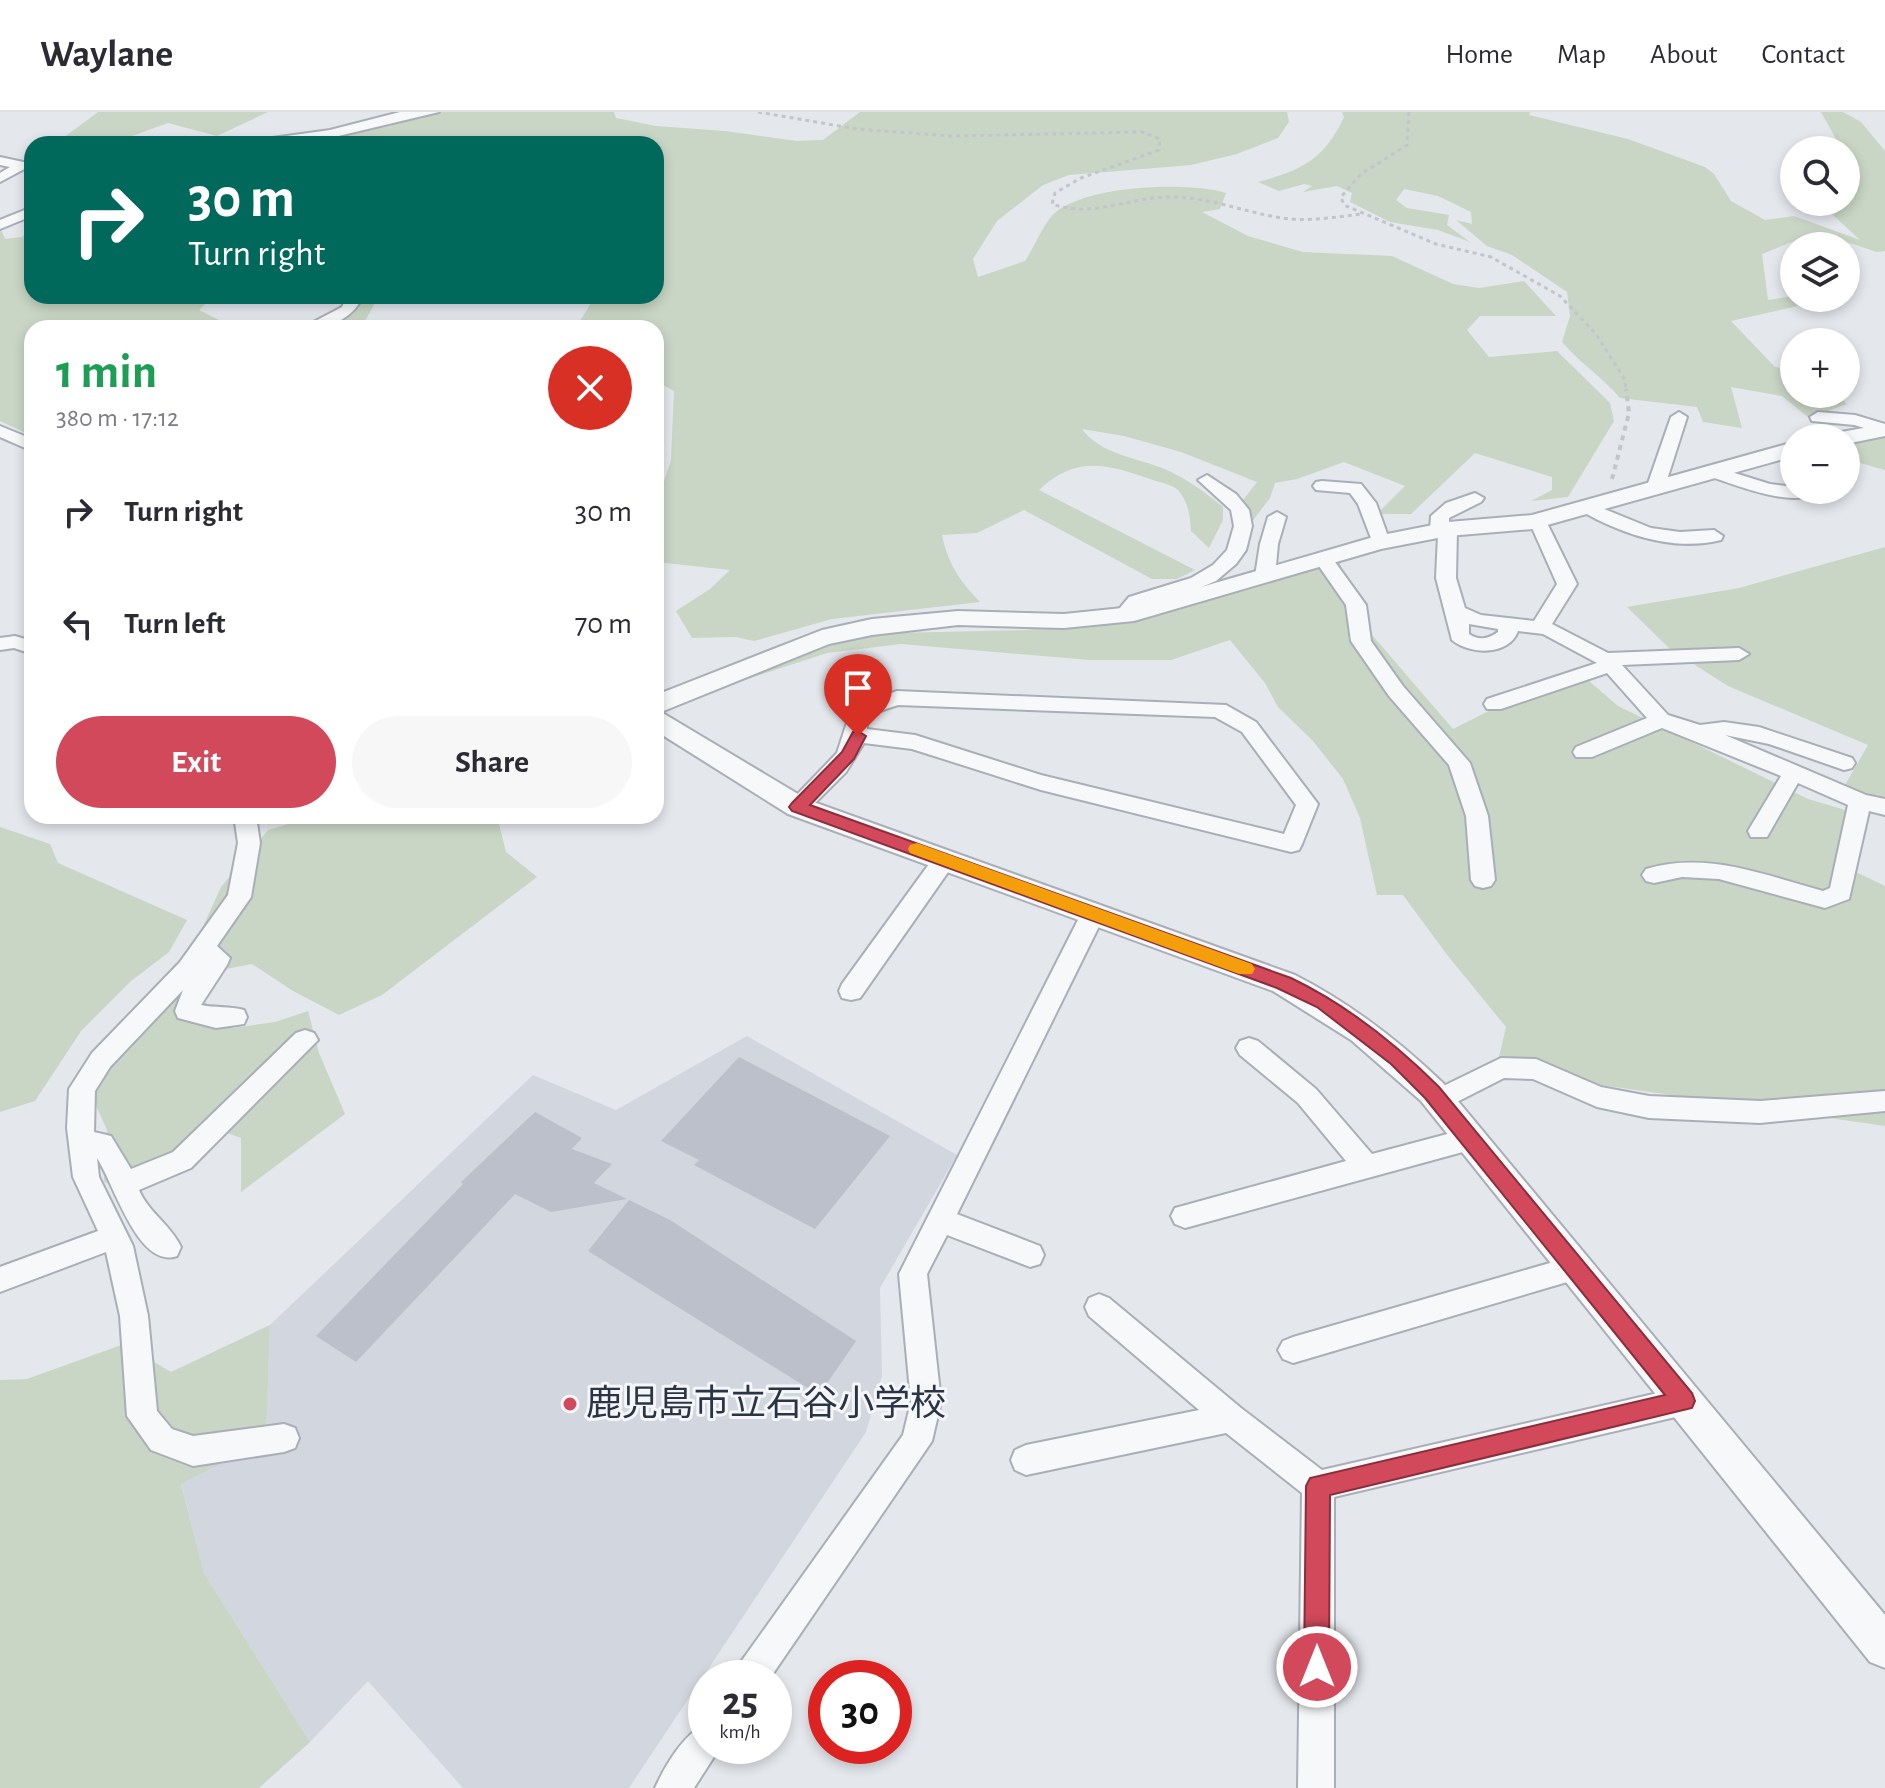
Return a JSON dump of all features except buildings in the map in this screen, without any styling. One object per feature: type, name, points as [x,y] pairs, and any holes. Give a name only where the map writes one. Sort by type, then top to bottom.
[{"type":"street","points":[[316,136],[390,115],[433,112]]},
{"type":"street","points":[[0,144],[24,160]]},
{"type":"street","points":[[0,161],[24,163]]},
{"type":"street","points":[[0,178],[24,166]]},
{"type":"street","points":[[0,225],[24,214]]},
{"type":"street","points":[[327,320],[349,310],[352,304]]},
{"type":"street","points":[[1656,486],[1679,417]]},
{"type":"street","points":[[1818,417],[1855,420],[1885,430]]},
{"type":"street","points":[[1860,435],[1885,430]]},
{"type":"street","points":[[0,431],[24,442]]},
{"type":"street","points":[[664,702],[822,638],[872,627],[958,618],[1064,621],[1124,615],[1381,542],[1444,530],[1538,521],[1780,453]]},
{"type":"street","points":[[1712,471],[1780,490]]},
{"type":"street","points":[[1124,615],[1135,601],[1195,585],[1221,569],[1239,547],[1246,521],[1242,511],[1230,497],[1207,480]]},
{"type":"street","points":[[1322,486],[1355,488],[1367,503],[1381,542]]},
{"type":"street","points":[[1475,498],[1452,507],[1440,516],[1444,530],[1446,578],[1456,611],[1477,620],[1548,629],[1608,662],[1661,720],[1695,731],[1860,801],[1885,807]]},
{"type":"street","points":[[1597,503],[1607,519],[1652,535],[1677,539],[1714,536]]},
{"type":"street","points":[[1265,576],[1269,544],[1277,517]]},
{"type":"street","points":[[1538,521],[1567,584],[1540,628]]},
{"type":"street","points":[[1323,559],[1356,605],[1361,641],[1396,691],[1459,763],[1477,816],[1483,880]]},
{"type":"street","points":[[0,644],[15,642],[24,645]]},
{"type":"street","points":[[1494,704],[1608,662],[1739,654]]},
{"type":"street","points":[[798,807],[849,755],[858,736],[857,718],[867,708],[897,698],[1219,710],[1249,727],[1307,804],[1291,844],[1003,773],[912,739],[883,734],[858,736]]},
{"type":"street","points":[[1584,752],[1661,720]]},
{"type":"street","points":[[1695,731],[1722,722],[1844,763]]},
{"type":"street","points":[[664,724],[798,807],[1094,912],[1284,983],[1324,1002],[1398,1058],[1438,1100],[1885,1647]]},
{"type":"street","points":[[1759,831],[1793,774]]},
{"type":"street","points":[[1654,875],[1682,869],[1719,871],[1825,900],[1841,893],[1860,801]]},
{"type":"street","points":[[246,824],[249,843],[239,897],[204,950],[101,1060],[82,1089],[81,1140],[86,1177],[115,1237],[134,1316],[142,1416],[162,1440],[193,1451],[284,1438]]},
{"type":"street","points":[[851,991],[945,859]]},
{"type":"street","points":[[763,1660],[917,1441],[926,1402],[913,1274],[1094,912]]},
{"type":"street","points":[[204,950],[218,958],[215,967],[188,1000],[187,1011],[206,1017],[235,1017]]},
{"type":"street","points":[[124,1184],[182,1160],[305,1040]]},
{"type":"street","points":[[1249,1048],[1307,1096],[1367,1167]]},
{"type":"street","points":[[1438,1100],[1501,1068],[1536,1069],[1597,1097],[1649,1107],[1760,1112],[1885,1101]]},
{"type":"street","points":[[1185,1216],[1470,1139]]},
{"type":"street","points":[[81,1140],[102,1144],[115,1162],[132,1206],[167,1247]]},
{"type":"street","points":[[940,1220],[1030,1255]]},
{"type":"street","points":[[0,1280],[115,1237]]},
{"type":"street","points":[[1293,1350],[1574,1268]]},
{"type":"street","points":[[1099,1307],[1230,1418],[1318,1486]]},
{"type":"street","points":[[1318,1486],[1684,1401]]},
{"type":"street","points":[[1026,1460],[1230,1418]]},
{"type":"street","points":[[1316,1788],[1318,1486]]},
{"type":"street","points":[[673,1788],[690,1764]]},
{"type":"path","points":[[758,112],[857,129],[951,136],[1114,131],[1142,132],[1160,139],[1159,150],[1081,178],[1055,193],[1052,204],[1072,212],[1168,196],[1212,200],[1282,218],[1323,219],[1362,214]]},
{"type":"path","points":[[1409,112],[1407,145],[1344,191],[1341,197],[1344,205],[1436,244],[1491,257],[1533,278],[1560,296],[1596,334],[1625,380],[1629,413],[1597,503]]},
{"type":"shaded area","name":"鹿児島市立石谷小学校","points":[[747,1036],[957,1155],[880,1288],[882,1376],[866,1432],[714,1660],[688,1660],[688,1699],[629,1788],[463,1788],[368,1681],[310,1742],[204,1573],[181,1483],[266,1440],[270,1325],[533,1075],[616,1110]]},
{"type":"green space","points":[[98,112],[268,112],[217,136],[168,123],[132,136],[66,136]]},
{"type":"green space","points":[[424,112],[614,112],[616,118],[656,126],[797,141],[823,140],[860,112],[1287,112],[1289,122],[1278,138],[1237,154],[1191,165],[1069,175],[1043,185],[997,221],[973,259],[978,277],[1025,261],[1050,218],[1063,207],[1083,198],[1107,192],[1160,187],[1209,189],[1226,193],[1220,209],[1202,212],[1248,236],[1303,252],[1392,256],[1453,284],[1479,288],[1524,281],[1556,316],[1480,316],[1467,330],[1489,357],[1557,351],[1610,403],[1614,421],[1568,497],[1531,501],[1552,490],[1552,477],[1475,453],[1411,514],[1377,514],[1405,486],[1344,462],[1297,479],[1275,483],[1270,498],[1235,544],[1251,517],[1240,504],[1257,482],[1181,452],[1124,436],[1082,429],[1109,450],[1181,477],[1223,507],[1223,520],[1209,548],[1191,531],[1185,500],[1178,490],[1169,485],[1119,469],[1092,466],[1066,471],[1039,490],[1195,570],[1177,579],[1152,579],[1024,510],[977,533],[942,535],[956,572],[980,602],[832,619],[754,641],[736,637],[692,638],[676,611],[710,589],[730,570],[664,563],[664,481],[671,460],[674,391],[664,385],[664,320],[581,320],[590,304],[664,304],[664,136],[322,136]]},
{"type":"green space","points":[[1342,112],[1530,112],[1529,115],[1628,139],[1705,167],[1714,174],[1731,201],[1765,220],[1794,216],[1838,232],[1780,232],[1780,247],[1762,254],[1768,300],[1780,298],[1780,310],[1731,321],[1775,367],[1780,368],[1780,396],[1731,387],[1742,428],[1703,422],[1697,407],[1620,398],[1562,342],[1570,316],[1567,292],[1512,255],[1487,246],[1456,220],[1472,224],[1471,212],[1438,196],[1404,189],[1396,200],[1407,208],[1449,215],[1447,225],[1470,242],[1438,230],[1390,222],[1350,202],[1352,193],[1337,186],[1303,192],[1312,186],[1304,184],[1279,191],[1258,182],[1287,173],[1310,161],[1328,144],[1344,117]]},
{"type":"green space","points":[[1821,112],[1843,112],[1861,122],[1885,151],[1885,251],[1877,252],[1860,246],[1860,232],[1851,232],[1834,216],[1860,216],[1860,136],[1834,136]]},
{"type":"green space","points":[[0,227],[5,239],[24,236],[24,304],[205,304],[199,310],[219,320],[24,320],[24,432],[0,421]]},
{"type":"green space","points":[[341,304],[374,304],[366,320],[322,320],[334,317]]},
{"type":"green space","points":[[1797,408],[1836,408],[1809,418]]},
{"type":"green space","points":[[1885,432],[1885,470],[1860,463],[1860,438]]},
{"type":"green space","points":[[1885,547],[1885,803],[1841,792],[1868,745],[1728,686],[1670,649],[1627,607],[1739,588]]},
{"type":"green space","points":[[1338,558],[1360,621],[1453,729],[1574,668],[1618,706],[1808,799],[1845,810],[1837,863],[1885,886],[1885,1126],[1539,1076],[1499,1057],[1506,1027],[1403,895],[1377,895],[1360,818],[1343,779],[1313,741],[1278,707],[1265,683],[1230,640],[1171,660],[1090,660],[901,644],[827,653],[695,696],[828,640],[893,633],[1025,630],[1134,617]]},
{"type":"green space","points":[[288,824],[499,824],[506,852],[537,877],[382,995],[339,1015],[293,991],[252,964],[221,970],[200,998],[233,1028],[275,1022],[308,1011],[319,1053],[345,1114],[241,1192],[241,1138],[213,1128],[135,1191],[104,1182],[107,1130],[89,1090],[91,1060],[119,1022],[161,986],[190,955],[221,887],[268,830]]},
{"type":"green space","points":[[0,827],[50,844],[58,863],[187,920],[169,952],[131,981],[81,1031],[35,1101],[0,1112]]},
{"type":"green space","points":[[270,1325],[266,1440],[181,1484],[204,1573],[310,1742],[259,1788],[0,1788],[0,1380],[27,1379],[124,1344],[171,1372]]},
{"type":"slow traffic","points":[[917,849],[1246,969]]},
{"type":"place","name":"鹿児島市立石谷小学校","points":[[570,1404]]},
{"type":"route","points":[[858,736],[849,755],[798,807],[1094,912],[1284,983],[1324,1002],[1398,1058],[1432,1092],[1684,1401],[1318,1486],[1317,1667]]}]
